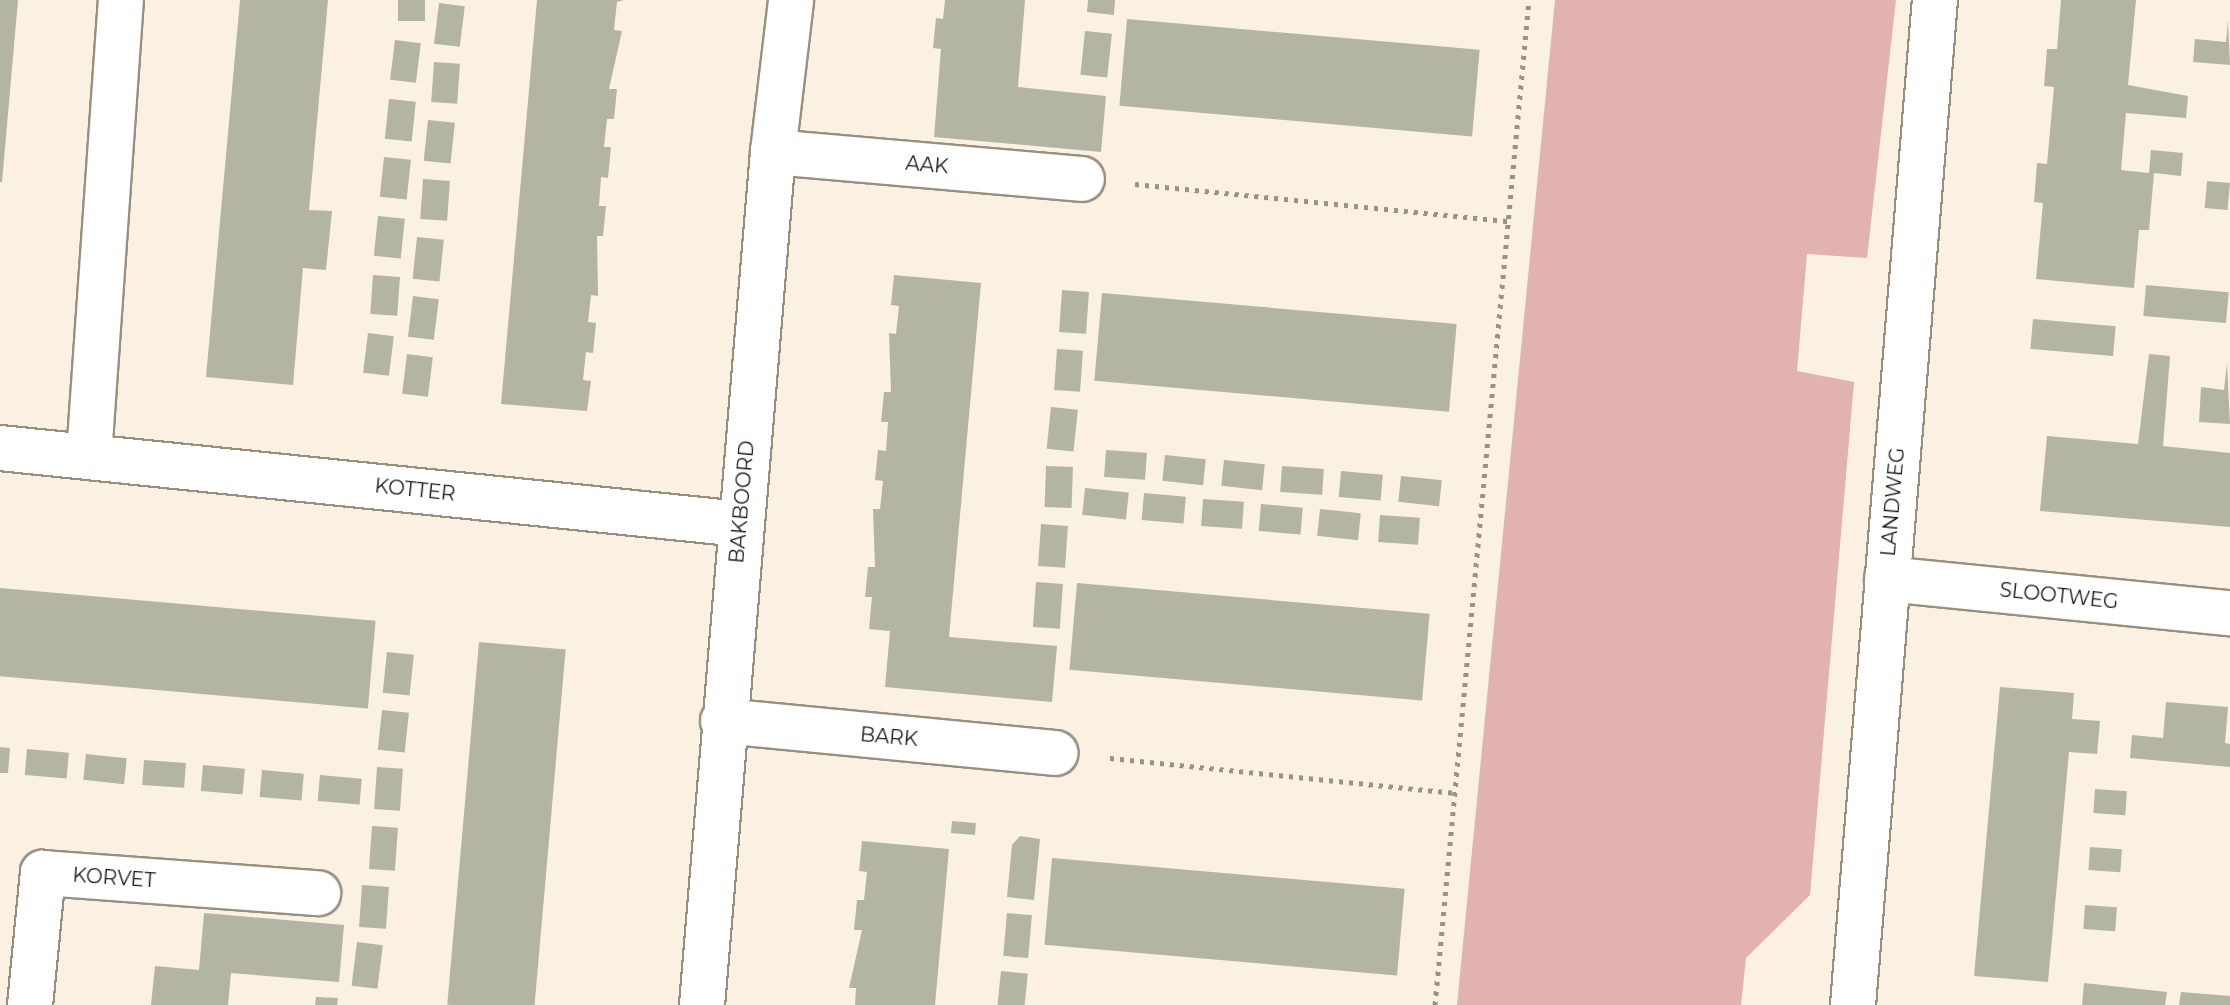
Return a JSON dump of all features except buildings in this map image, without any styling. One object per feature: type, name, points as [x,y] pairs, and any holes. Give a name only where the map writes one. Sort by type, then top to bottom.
[{"type":"street","points":[[89,456],[121,0]]},
{"type":"street","name":"BAKBOORD","points":[[702,1005],[740,524],[773,152],[791,0]]},
{"type":"street","name":"LANDWEG","points":[[1853,1005],[1935,0]]},
{"type":"street","name":"AAK","points":[[773,152],[1082,179]]},
{"type":"street","name":"KOTTER","points":[[0,448],[740,524]]},
{"type":"street","name":"SLOOTWEG","points":[[1887,579],[2230,613]]},
{"type":"street","name":"BARK","points":[[723,721],[1055,753]]},
{"type":"street","name":"KORVET","points":[[30,1005],[43,873],[318,893]]},
{"type":"path","points":[[1435,1005],[1529,0]]},
{"type":"path","points":[[1082,179],[1508,221]]},
{"type":"path","points":[[1055,753],[1455,793]]},
{"type":"shaded area","points":[[1555,0],[1896,0],[1867,258],[1807,254],[1797,371],[1854,382],[1810,895],[1746,958],[1741,1005],[1457,1005]]}]
